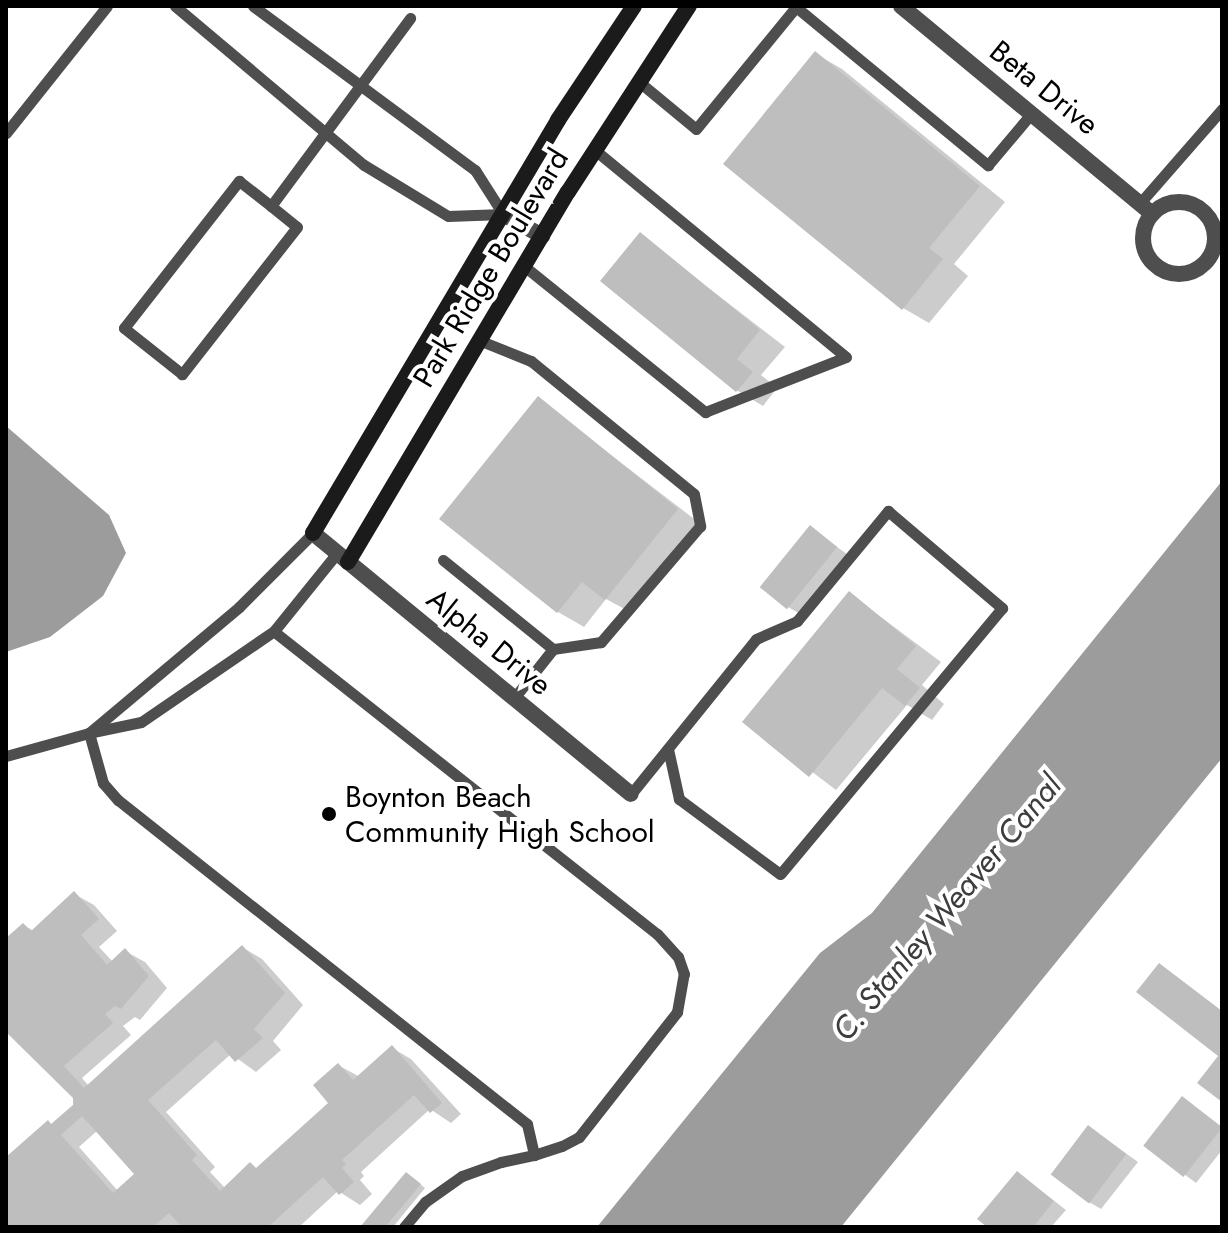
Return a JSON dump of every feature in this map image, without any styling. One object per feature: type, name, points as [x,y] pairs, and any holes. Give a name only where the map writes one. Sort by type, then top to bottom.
[{"type":"street","name":"Park Ridge Boulevard","points":[[313,533],[503,214],[634,6]]},
{"type":"street","name":"Park Ridge Boulevard","points":[[343,558],[481,341],[594,149],[689,6]]},
{"type":"street","name":"Beta Drive","points":[[901,6],[1146,209]]},
{"type":"street","points":[[1171,202],[1203,211],[1215,242],[1204,263],[1178,274],[1151,261],[1143,233],[1146,209],[1171,202]]},
{"type":"street","points":[[503,214],[542,236]]},
{"type":"street","name":"Alpha Drive","points":[[313,533],[631,794]]},
{"type":"lane","points":[[6,133],[107,6]]},
{"type":"lane","points":[[175,6],[364,165],[448,216],[503,214]]},
{"type":"lane","points":[[253,6],[475,170],[503,214]]},
{"type":"lane","points":[[638,81],[696,129],[796,7],[988,165],[1031,114]]},
{"type":"lane","points":[[271,206],[410,18]]},
{"type":"lane","points":[[1146,209],[1222,109]]},
{"type":"lane","points":[[524,266],[705,412],[846,357],[594,149]]},
{"type":"lane","points":[[239,181],[271,206],[297,227],[182,374],[124,328],[239,181]]},
{"type":"lane","points":[[481,341],[531,361],[694,494],[700,526],[601,642],[553,649],[514,698]]},
{"type":"lane","points":[[631,794],[756,639],[797,621],[888,511],[1002,608],[780,874],[679,799],[668,749]]},
{"type":"lane","points":[[89,733],[239,607],[313,533]]},
{"type":"lane","points":[[6,756],[141,722],[274,631],[343,558]]},
{"type":"lane","points":[[443,560],[553,649]]},
{"type":"lane","points":[[274,631],[657,934],[678,957],[683,993],[661,1037],[579,1137],[534,1155],[462,1176],[425,1202],[404,1227]]},
{"type":"lane","points":[[89,733],[103,783],[118,800],[527,1124],[534,1155]]},
{"type":"water","points":[[6,426],[109,515],[126,553],[103,596],[50,637],[6,652]]},
{"type":"water","name":"C. Stanley Weaver Canal","points":[[1222,481],[1222,758],[841,1227],[597,1227],[820,953],[872,913]]},
{"type":"building","points":[[815,51],[980,186],[929,248],[943,259],[902,310],[723,164]]},
{"type":"building","points":[[640,232],[760,330],[737,359],[753,372],[736,392],[600,281]]},
{"type":"building","points":[[538,396],[678,509],[605,600],[582,582],[557,613],[439,519]]},
{"type":"building","points":[[810,525],[837,547],[787,609],[760,587]]},
{"type":"building","points":[[849,591],[916,646],[897,669],[920,688],[905,706],[882,688],[809,777],[742,722]]},
{"type":"building","points":[[74,891],[99,919],[81,935],[107,965],[125,948],[149,976],[121,1009],[115,1006],[105,1014],[113,1023],[64,1066],[84,1088],[242,945],[285,993],[254,1029],[263,1038],[235,1062],[216,1040],[148,1100],[197,1155],[192,1160],[220,1191],[250,1162],[256,1168],[328,1103],[313,1085],[338,1063],[353,1080],[392,1045],[442,1103],[430,1113],[414,1095],[342,1160],[346,1164],[342,1168],[354,1182],[339,1195],[323,1177],[268,1227],[182,1227],[169,1213],[153,1227],[6,1227],[6,1157],[48,1120],[51,1124],[73,1105],[73,1098],[6,1032],[6,938],[23,923],[31,931]],"holes":[[[82,1116],[134,1174],[113,1193],[61,1135]]]},
{"type":"building","points":[[1159,963],[1222,1011],[1222,1102],[1197,1083],[1218,1056],[1136,992]]},
{"type":"building","points":[[1182,1096],[1222,1127],[1183,1177],[1143,1146]]},
{"type":"building","points":[[1088,1125],[1126,1154],[1089,1203],[1051,1175]]},
{"type":"building","points":[[1017,1171],[1054,1201],[1033,1227],[987,1227],[977,1219]]},
{"type":"building","points":[[406,1172],[421,1184],[385,1227],[360,1227]]},
{"type":"place","name":"Boynton Beach Community High School","points":[[329,814]]}]
